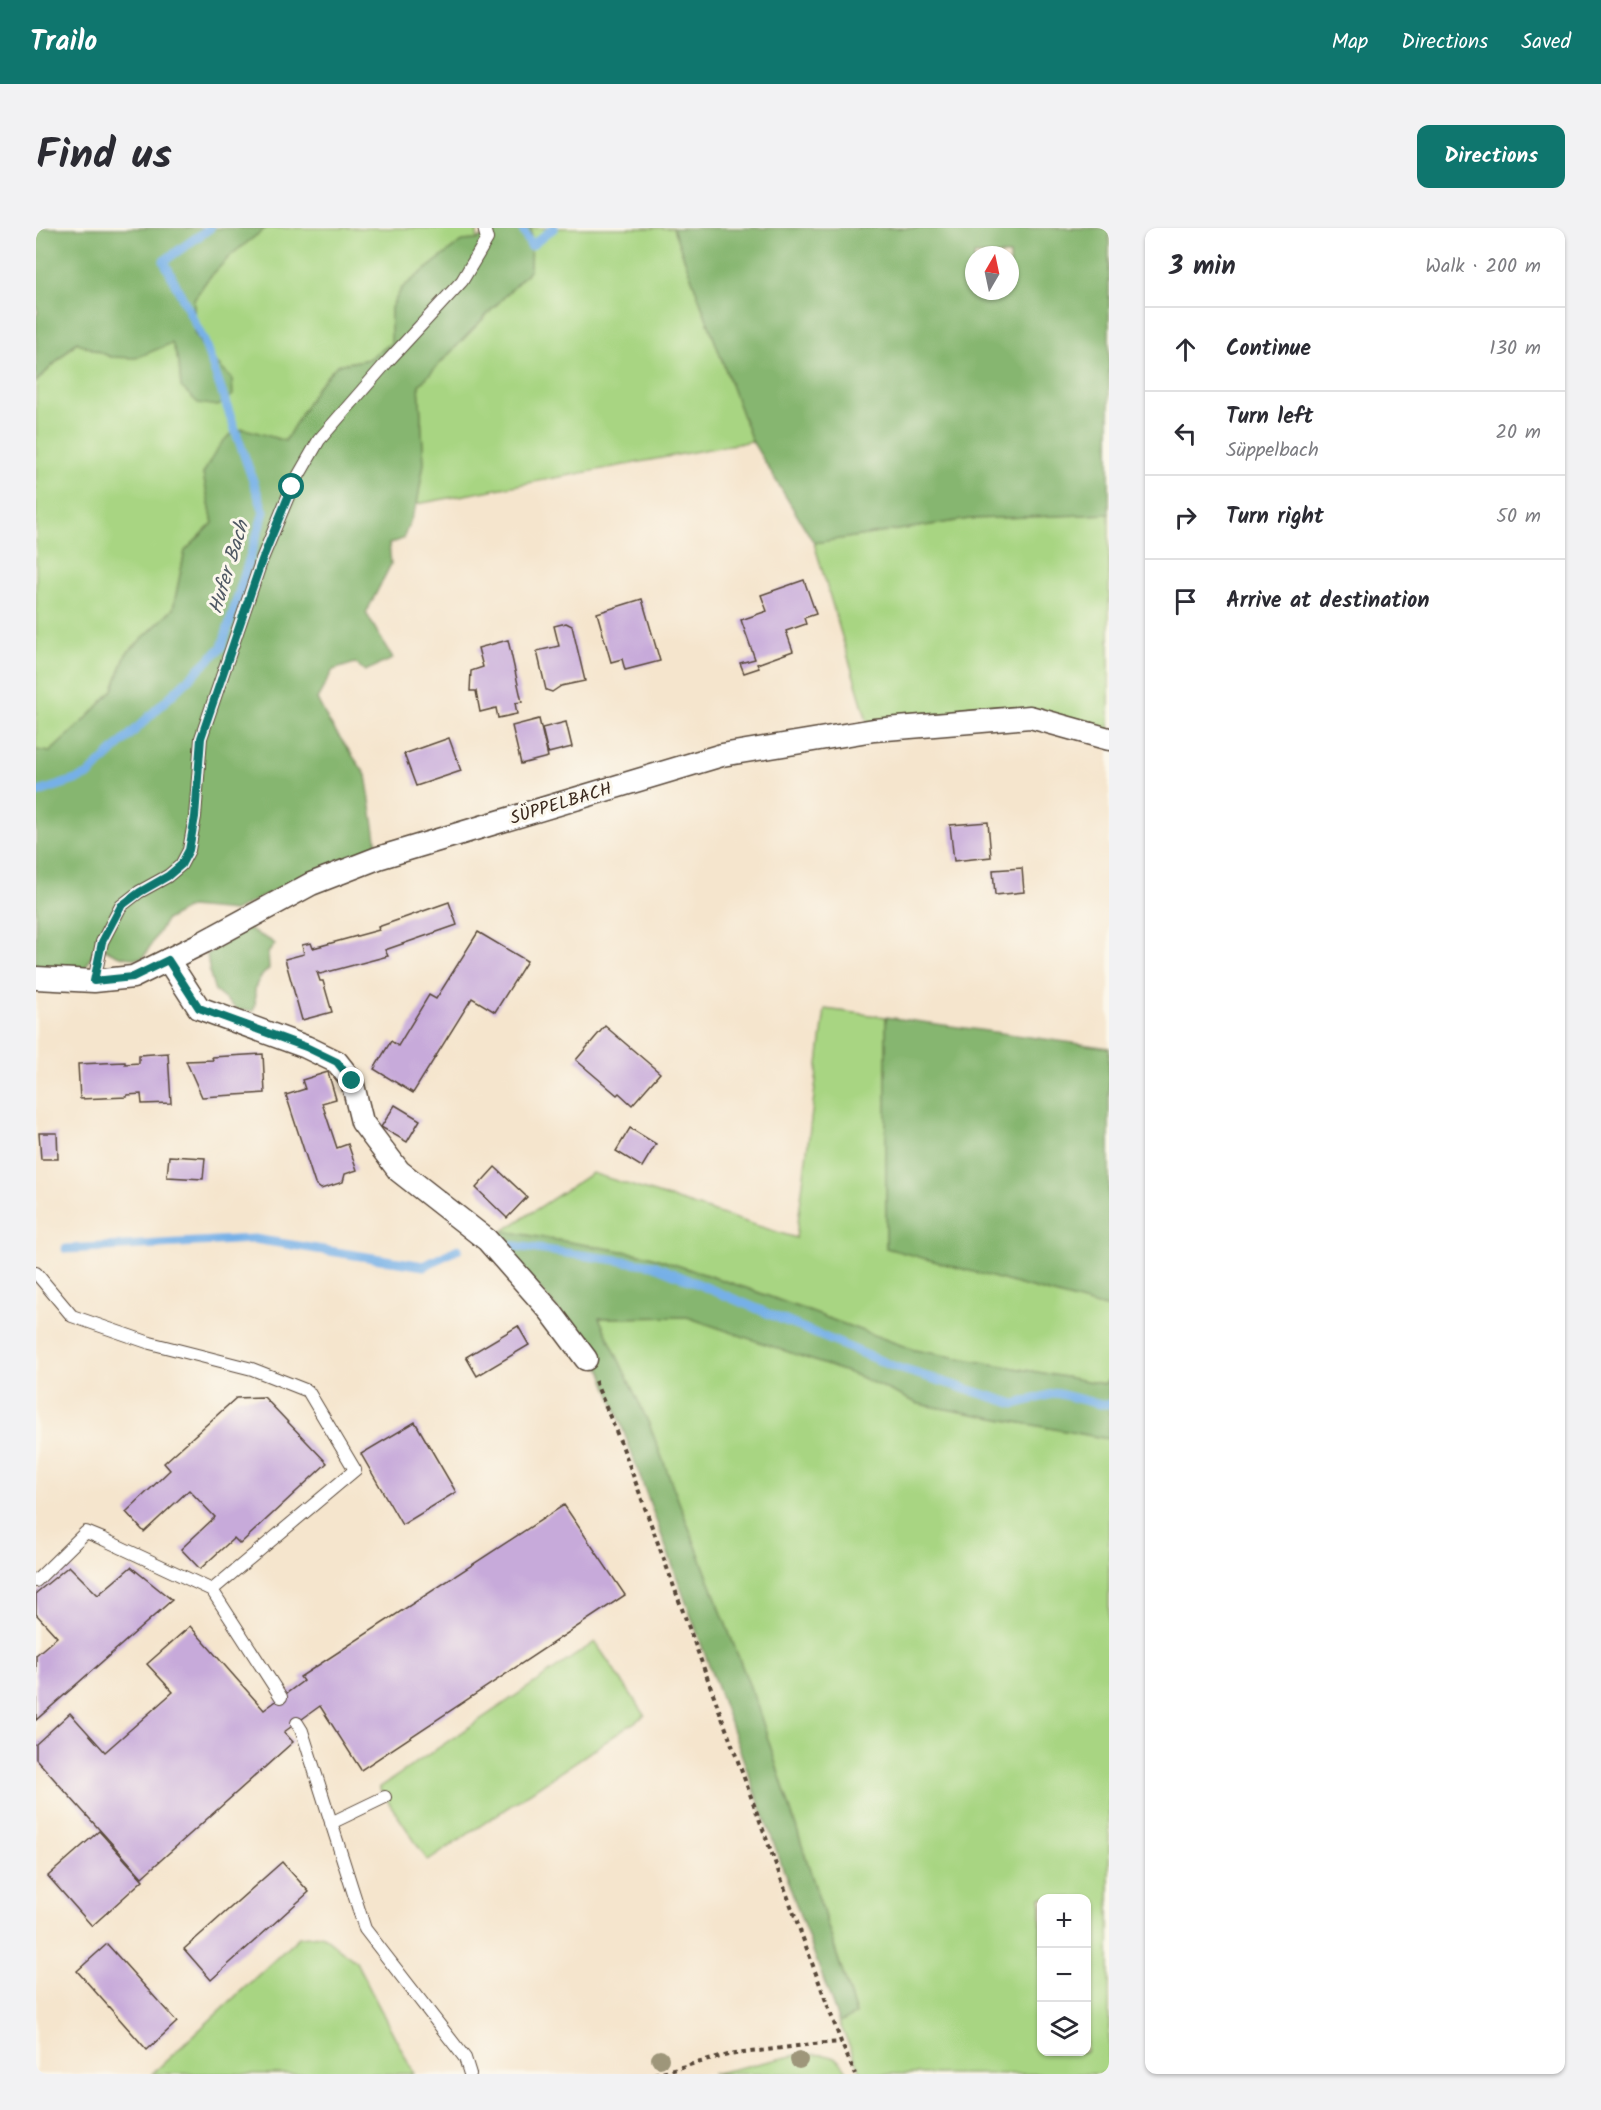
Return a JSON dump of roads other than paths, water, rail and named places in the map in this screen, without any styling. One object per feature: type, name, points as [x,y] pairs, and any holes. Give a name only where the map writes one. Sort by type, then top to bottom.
[{"type":"street","name":"SÜPPELBACH","points":[[36,978],[94,981],[133,977],[311,884],[378,858],[722,755],[874,730],[1030,717],[1109,739]]},
{"type":"street","points":[[168,960],[199,1008],[306,1047],[337,1062],[352,1081],[362,1122],[399,1171],[487,1240],[550,1311],[586,1359]]},
{"type":"lane","points":[[94,981],[102,942],[121,906],[168,876],[181,865],[189,850],[195,817],[201,738],[262,560],[292,487],[319,440],[462,281],[487,239],[484,228]]},
{"type":"lane","points":[[36,1273],[72,1316],[150,1343],[252,1369],[308,1391],[355,1470],[212,1590]]},
{"type":"lane","points":[[36,1581],[86,1532],[212,1590],[281,1697]]},
{"type":"lane","points":[[297,1723],[302,1731],[365,1929],[465,2058],[470,2074]]},
{"type":"lane","points":[[331,1823],[385,1797]]},
{"type":"waterway","name":"Hufer Bach","points":[[36,793],[87,776],[222,647],[264,512],[204,341],[164,261],[210,228]]},
{"type":"waterway","name":"Hufer Bach","points":[[522,228],[531,246],[554,228]]},
{"type":"waterway","points":[[66,1249],[254,1239],[424,1266],[458,1249]]},
{"type":"waterway","points":[[508,1245],[653,1265],[895,1367],[1015,1404],[1056,1393],[1099,1404],[1109,1404]]}]
